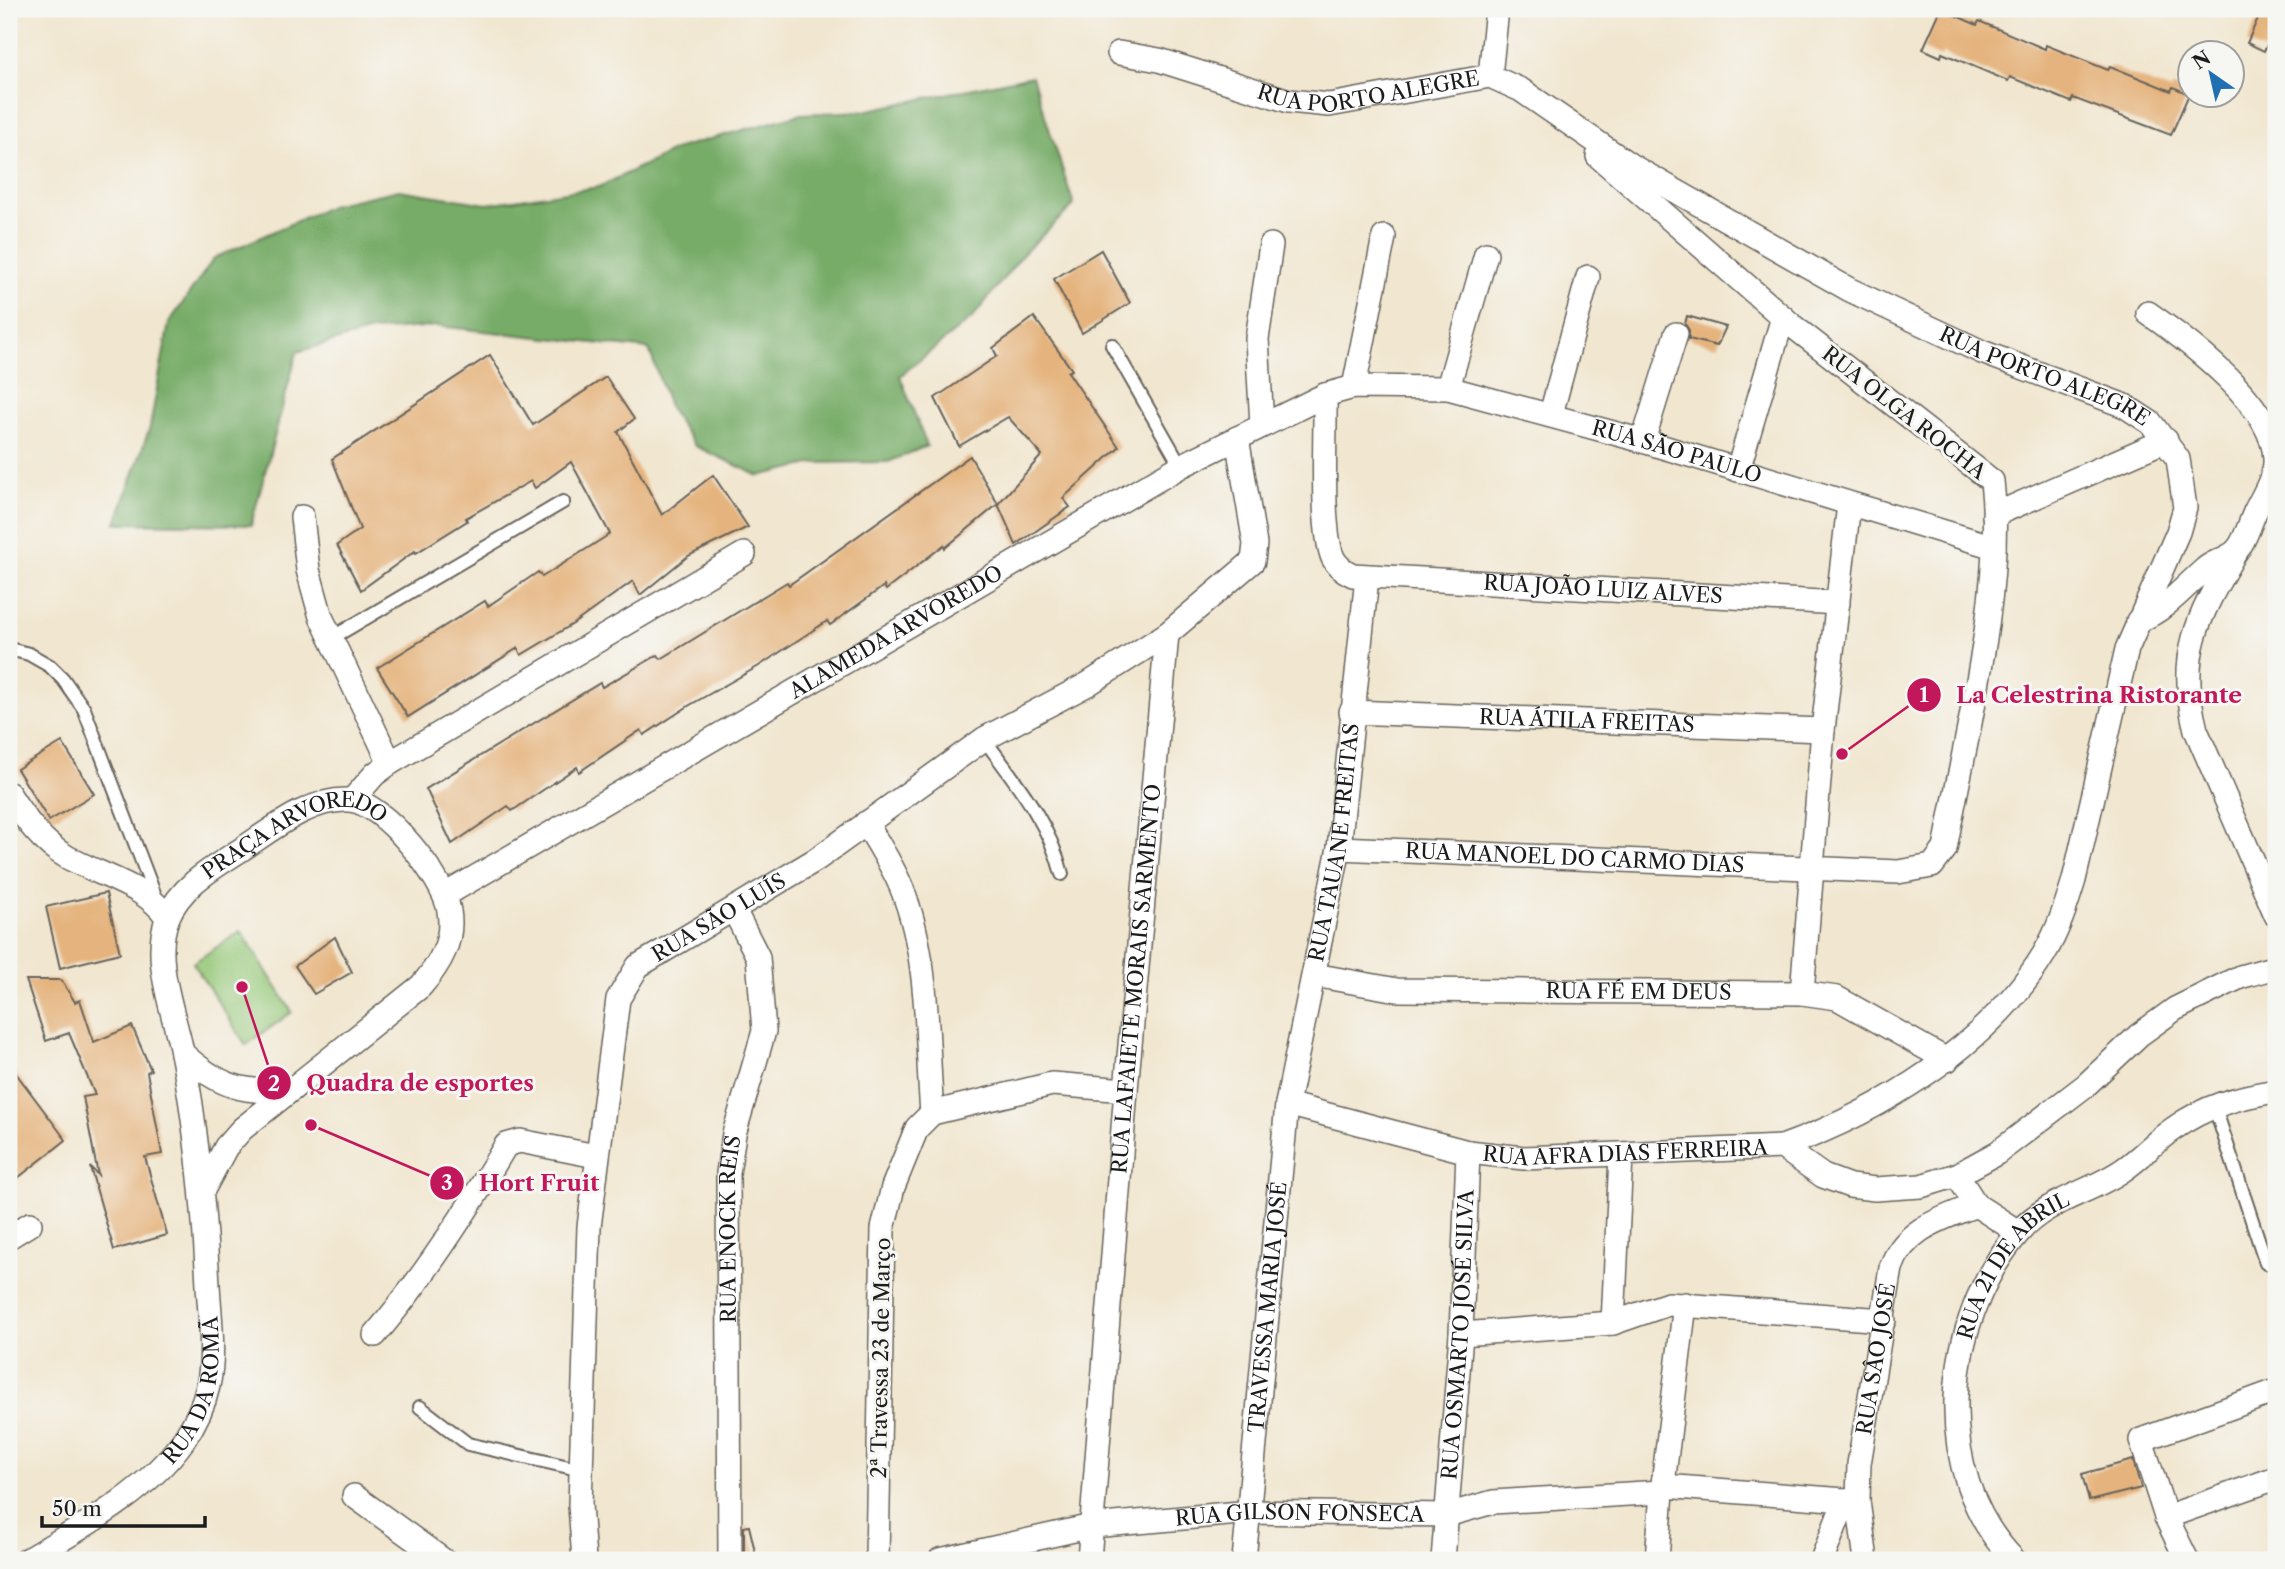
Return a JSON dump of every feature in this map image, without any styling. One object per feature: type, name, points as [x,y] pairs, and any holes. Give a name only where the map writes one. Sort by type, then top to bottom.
[{"type":"street","points":[[1490,76],[1497,9]]},
{"type":"street","name":"RUA PORTO ALEGRE","points":[[1119,53],[1159,60],[1289,101],[1329,105],[1490,76],[1521,90],[1630,165],[1850,290],[1982,352],[2125,406],[2151,423],[2178,459],[2185,508],[2178,532],[2127,649],[2064,915],[2044,954],[2016,992],[1947,1060],[1845,1123],[1782,1147]]},
{"type":"street","name":"RUA OLGA ROCHA","points":[[1556,114],[1625,183],[1783,317],[1983,471],[1992,481],[1994,547],[1984,636],[1945,849],[1931,866],[1898,872],[1811,869]]},
{"type":"street","points":[[1354,387],[1384,237]]},
{"type":"street","points":[[1262,425],[1258,339],[1271,245]]},
{"type":"street","points":[[1448,388],[1486,254]]},
{"type":"street","points":[[1551,415],[1588,277]]},
{"type":"street","points":[[2148,313],[2190,343],[2223,372],[2260,418],[2274,449],[2275,465],[2270,481],[2236,551],[2199,616],[2189,660],[2190,705],[2196,730],[2276,915]]},
{"type":"street","points":[[1738,470],[1783,317]]},
{"type":"street","points":[[1643,441],[1676,334]]},
{"type":"street","name":"RUA SÃO PAULO","points":[[1354,387],[1448,388],[1643,441],[1994,547]]},
{"type":"street","name":"ALAMEDA ARVOREDO","points":[[445,895],[1181,466],[1325,395],[1354,387]]},
{"type":"street","points":[[1325,395],[1327,531],[1330,550],[1342,570],[1367,577]]},
{"type":"street","points":[[1167,634],[1253,561],[1255,544],[1237,438]]},
{"type":"street","points":[[1994,515],[2166,440]]},
{"type":"street","points":[[1802,993],[1824,730],[1849,504]]},
{"type":"street","points":[[302,517],[307,570],[330,639],[390,763]]},
{"type":"street","points":[[2138,621],[2167,606],[2207,567],[2236,551]]},
{"type":"street","points":[[353,799],[375,774],[390,763],[744,554]]},
{"type":"street","name":"RUA JOÃO LUIZ ALVES","points":[[1367,577],[1838,603]]},
{"type":"street","name":"RUA TAUANE FREITAS","points":[[1287,1104],[1339,848],[1367,577]]},
{"type":"street","name":"RUA SÃO LUÍS","points":[[584,1560],[580,1505],[589,1227],[618,999],[626,981],[638,966],[658,953],[734,911],[817,859],[984,739],[1088,684],[1167,634]]},
{"type":"street","name":"RUA LAFAIETE MORAIS SARMENTO","points":[[1089,1560],[1126,1090],[1167,634]]},
{"type":"street","name":"RUA ÁTILA FREITAS","points":[[1351,712],[1824,730]]},
{"type":"street","points":[[9,794],[30,825],[65,856],[146,895],[163,911]]},
{"type":"street","name":"PRAÇA ARVOREDO","points":[[353,799],[384,814],[445,895],[450,932],[438,967],[407,998],[263,1110],[226,1147],[204,1188],[182,1053],[164,966],[163,911],[205,873],[268,833],[313,807],[353,799]]},
{"type":"street","points":[[866,823],[894,870],[910,911],[921,960],[932,1113],[1052,1084],[1126,1090]]},
{"type":"street","name":"RUA MANOEL DO CARMO DIAS","points":[[1339,848],[1811,869]]},
{"type":"street","name":"RUA ENOCK REIS","points":[[730,1560],[728,1173],[734,1134],[764,1031],[758,957],[734,911]]},
{"type":"street","name":"RUA AFRA DIAS FERREIRA","points":[[1287,1104],[1468,1152],[1524,1158],[1621,1156],[1782,1147],[1823,1176],[1850,1186],[1875,1189],[1921,1186],[1957,1175],[1997,1153],[2086,1086],[2139,1035],[2175,1009],[2240,977],[2276,967]]},
{"type":"street","name":"RUA FÉ EM DEUS","points":[[1314,975],[1397,990],[1802,993],[1837,998],[1947,1060]]},
{"type":"street","points":[[182,1053],[201,1070],[246,1091],[292,1089]]},
{"type":"street","name":"RUA 21 DE ABRIL","points":[[2014,1560],[1984,1520],[1968,1483],[1958,1440],[1958,1359],[1968,1324],[1987,1282],[2018,1232],[2056,1204],[2123,1170],[2172,1129],[2214,1105],[2276,1091]]},
{"type":"street","name":"TRAVESSA MARIA JOSÉ","points":[[1244,1560],[1251,1512],[1287,1104]]},
{"type":"street","name":"2ª Travessa 23 de Março","points":[[877,1560],[883,1229],[893,1187],[917,1128],[932,1113]]},
{"type":"street","points":[[375,1335],[459,1222],[506,1145],[520,1141],[596,1156]]},
{"type":"street","name":"RUA OSMARTO JOSÉ SILVA","points":[[1443,1560],[1461,1334],[1468,1152]]},
{"type":"street","points":[[1613,1323],[1621,1156]]},
{"type":"street","points":[[1957,1175],[1976,1205],[2018,1232]]},
{"type":"street","name":"RUA DA ROMÃ","points":[[27,1560],[143,1484],[184,1439],[199,1412],[208,1387],[212,1358],[204,1188]]},
{"type":"street","name":"RUA SÂO JOSÉ","points":[[1866,1560],[1851,1501],[1891,1268],[1902,1244],[1928,1224],[1976,1205]]},
{"type":"street","points":[[9,1237],[30,1224]]},
{"type":"street","points":[[1461,1334],[1613,1323],[1647,1309],[1668,1304],[1884,1320]]},
{"type":"street","points":[[1657,1560],[1685,1304]]},
{"type":"street","points":[[2187,1560],[2166,1517],[2141,1440],[2276,1391]]},
{"type":"street","points":[[2166,1517],[2276,1478]]},
{"type":"street","name":"RUA GILSON FONSECA","points":[[940,1560],[1092,1526],[1251,1512],[1447,1515],[1493,1502],[1663,1489],[1851,1501]]},
{"type":"street","points":[[354,1496],[443,1560]]},
{"type":"street","points":[[1822,1560],[1851,1501]]},
{"type":"lane","points":[[1112,345],[1181,466]]},
{"type":"lane","points":[[330,639],[562,502]]},
{"type":"lane","points":[[9,649],[29,654],[50,666],[63,679],[84,709],[163,911]]},
{"type":"lane","points":[[984,739],[1040,819],[1052,841],[1062,874]]},
{"type":"lane","points":[[2214,1105],[2266,1263]]},
{"type":"lane","points":[[420,1407],[468,1444],[582,1470]]},
{"type":"green space","points":[[1032,76],[1074,205],[1024,253],[973,317],[900,376],[927,446],[888,462],[815,463],[759,476],[695,446],[670,409],[649,349],[437,326],[371,331],[297,352],[251,525],[116,523],[150,427],[169,323],[214,258],[335,204],[399,190],[487,204],[599,187],[681,147],[801,114],[864,111]]},
{"type":"green space","points":[[241,931],[292,1012],[246,1045],[193,963]]},
{"type":"building","points":[[1941,9],[1977,25],[1979,21],[2045,49],[2046,45],[2108,70],[2110,66],[2171,91],[2173,87],[2176,88],[2176,108],[2183,108],[2171,135],[2073,98],[2071,102],[2010,77],[2008,81],[1942,53],[1941,57],[1923,49]]},
{"type":"building","points":[[2262,9],[2276,9],[2276,47],[2267,45],[2264,51],[2247,43]]},
{"type":"building","points":[[1101,250],[1130,303],[1082,333],[1054,279]]},
{"type":"building","points":[[1687,316],[1726,327],[1717,346],[1689,339],[1689,330],[1685,324]]},
{"type":"building","points":[[1034,317],[1072,370],[1068,372],[1119,447],[1063,498],[1070,507],[1016,545],[998,504],[1042,455],[1008,417],[959,446],[935,398],[997,356],[993,348]]},
{"type":"building","points":[[490,355],[533,425],[606,377],[634,419],[618,432],[662,515],[713,475],[748,527],[688,556],[640,595],[633,581],[573,624],[521,655],[518,648],[408,717],[377,668],[485,601],[488,606],[538,572],[542,577],[610,534],[571,462],[535,488],[531,481],[466,518],[467,521],[416,553],[415,551],[361,590],[337,545],[360,529],[332,459]]},
{"type":"building","points":[[970,456],[998,504],[945,548],[944,545],[886,590],[884,586],[830,625],[827,621],[759,666],[644,735],[641,730],[579,772],[577,767],[512,811],[508,806],[452,844],[426,789],[600,683],[602,687],[658,655],[661,659],[787,582],[789,585]]},
{"type":"building","points":[[62,742],[94,794],[49,821],[17,769]]},
{"type":"building","points":[[106,893],[120,953],[60,968],[46,907]]},
{"type":"building","points":[[335,937],[352,972],[314,994],[295,966]]},
{"type":"building","points":[[26,980],[61,980],[75,1002],[80,1000],[94,1042],[132,1026],[151,1070],[147,1072],[162,1154],[145,1157],[167,1235],[114,1250],[90,1167],[98,1175],[83,1097],[95,1095],[69,1033],[46,1041]]},
{"type":"building","points":[[9,1064],[66,1140],[9,1185]]},
{"type":"building","points":[[2133,1460],[2141,1488],[2089,1501],[2082,1474]]},
{"type":"building","points":[[749,1526],[757,1560],[744,1560],[744,1527]]},
{"type":"place","name":"La Celestrina Ristorante","points":[[1842,754]]},
{"type":"place","name":"Quadra de esportes","points":[[242,987]]},
{"type":"place","name":"Hort Fruit","points":[[311,1125]]}]
